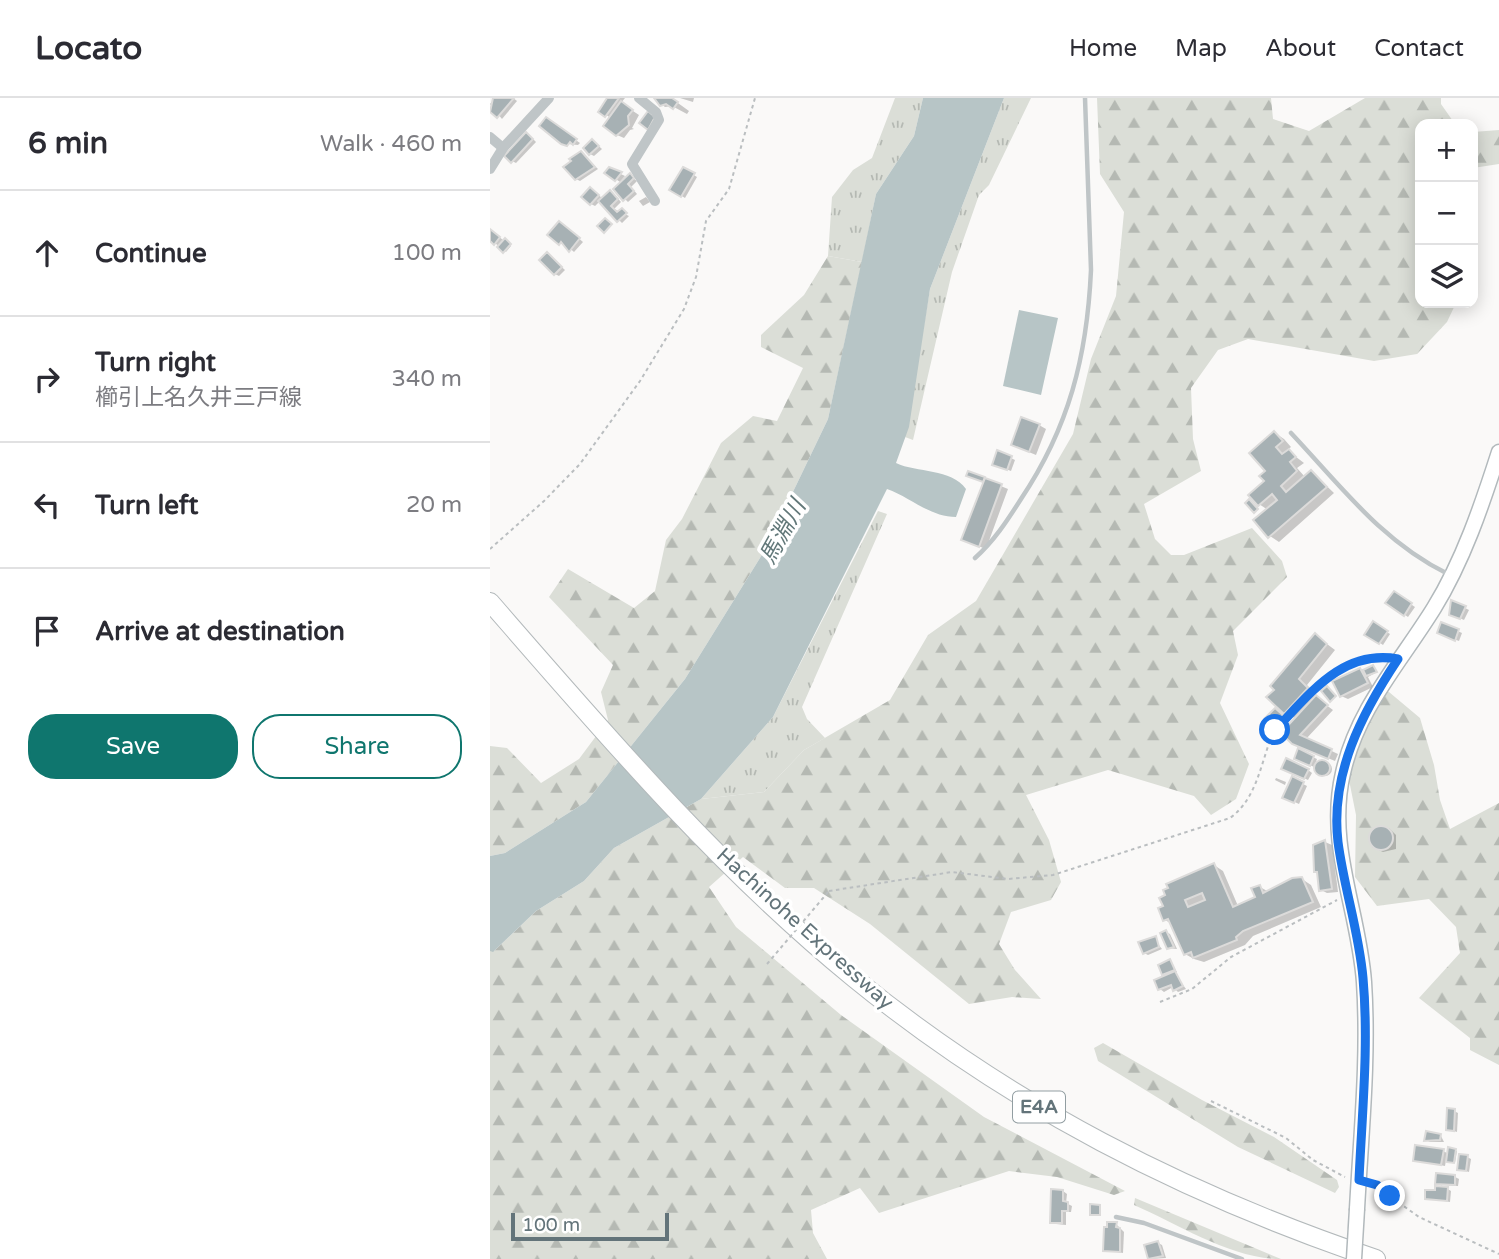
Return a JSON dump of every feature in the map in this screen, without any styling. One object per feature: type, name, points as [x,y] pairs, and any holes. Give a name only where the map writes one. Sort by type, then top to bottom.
[{"type":"highway","name":"Hachinohe Expressway","points":[[490,602],[745,885],[844,982],[905,1030],[984,1085],[1062,1132],[1138,1173],[1243,1222],[1346,1259]]},
{"type":"highway","name":"Hachinohe Expressway","points":[[490,617],[674,821],[852,976],[912,1023],[989,1077],[1067,1125],[1190,1188],[1305,1235],[1376,1259]]},
{"type":"main road","points":[[1354,1259],[1365,1012],[1361,956],[1338,839],[1337,817],[1343,773],[1361,720],[1434,607],[1450,576],[1499,452]]},
{"type":"street","points":[[490,169],[503,148],[549,98]]},
{"type":"street","points":[[639,98],[656,112],[659,120],[632,164],[655,201]]},
{"type":"street","points":[[490,137],[503,148]]},
{"type":"lane","points":[[975,558],[993,542],[1045,464],[1072,402],[1090,297],[1085,98]]},
{"type":"lane","points":[[1291,433],[1369,519],[1410,551],[1450,576]]},
{"type":"lane","points":[[1116,1217],[1144,1223],[1242,1259]]},
{"type":"path","points":[[490,549],[512,532],[580,464],[640,381],[684,309],[696,277],[705,221],[729,189],[755,98]]},
{"type":"path","points":[[767,964],[829,891],[952,873],[1029,879],[1084,865],[1230,818],[1241,810],[1251,793],[1275,730],[1331,673],[1348,663],[1388,657],[1398,659]]},
{"type":"path","points":[[1160,1002],[1192,989],[1231,957],[1261,940],[1309,914],[1349,897]]},
{"type":"path","points":[[1211,1101],[1286,1138],[1313,1160],[1358,1182],[1377,1185],[1419,1217],[1499,1254]]},
{"type":"green space","points":[[895,98],[923,98],[914,136],[876,194],[862,262],[828,256],[832,197],[853,170],[872,158]]},
{"type":"green space","points":[[1004,98],[1031,98],[989,185],[979,195],[952,272],[913,440],[905,437],[930,289]]},
{"type":"green space","points":[[1097,98],[1271,98],[1273,119],[1309,131],[1365,98],[1441,98],[1441,104],[1452,119],[1415,119],[1415,308],[1454,308],[1447,322],[1417,354],[1374,361],[1248,339],[1218,350],[1191,388],[1193,439],[1201,471],[1144,504],[1155,539],[1171,555],[1184,555],[1252,528],[1282,561],[1287,577],[1233,631],[1238,655],[1220,703],[1249,764],[1236,799],[1211,815],[1194,796],[1108,770],[1026,795],[1049,840],[1061,882],[1051,900],[1011,912],[999,944],[1015,970],[1041,999],[1012,997],[969,1004],[870,924],[814,888],[785,888],[743,857],[709,887],[736,927],[841,1015],[984,1117],[1125,1191],[1114,1195],[1057,1177],[1009,1171],[879,1213],[860,1188],[811,1210],[813,1233],[827,1259],[490,1259],[490,951],[494,951],[536,911],[584,881],[614,848],[701,799],[764,792],[804,750],[890,700],[928,635],[976,601],[1073,434],[1091,359],[1116,296],[1124,212],[1100,174]]},
{"type":"green space","points":[[1499,130],[1499,164],[1478,167],[1478,132]]},
{"type":"green space","points":[[828,256],[862,262],[828,419],[765,550],[685,679],[586,802],[505,853],[490,856],[490,746],[507,748],[541,783],[579,759],[608,720],[601,692],[613,665],[549,597],[568,569],[634,608],[655,591],[666,540],[682,519],[721,443],[753,416],[777,421],[803,368],[761,347],[761,335],[804,295]]},
{"type":"green space","points":[[878,511],[887,514],[802,707],[807,719],[825,738],[804,750],[764,792],[701,799],[773,717]]},
{"type":"green space","points":[[1372,685],[1389,692],[1420,718],[1450,829],[1499,803],[1499,1065],[1470,1050],[1470,1038],[1419,998],[1460,953],[1456,927],[1429,899],[1377,906],[1355,877],[1356,815],[1347,770],[1355,720]]},
{"type":"green space","points":[[1103,1043],[1202,1100],[1274,1137],[1337,1180],[1339,1187],[1335,1193],[1238,1147],[1098,1061],[1094,1048]]},
{"type":"green space","points":[[1135,1198],[1281,1259],[1262,1258],[1206,1240],[1134,1205]]},
{"type":"water","name":"馬淵川","points":[[923,98],[1004,98],[930,289],[909,427],[896,463],[943,474],[960,482],[966,489],[956,517],[937,514],[887,489],[773,717],[701,799],[614,848],[584,881],[536,911],[493,952],[490,951],[490,856],[505,853],[586,802],[685,679],[765,550],[828,419],[876,194],[914,136]]},
{"type":"water","points":[[1019,310],[1058,318],[1041,395],[1003,386]]},
{"type":"building","points":[[493,98],[514,98],[497,118],[490,112]]},
{"type":"building","points":[[607,98],[619,98],[605,117],[598,112]]},
{"type":"building","points":[[654,98],[672,98],[678,102],[673,109],[666,104],[660,106]]},
{"type":"building","points":[[621,101],[633,110],[628,116],[629,125],[616,136],[603,126]]},
{"type":"building","points":[[648,111],[655,117],[648,130],[639,123]]},
{"type":"building","points":[[546,117],[577,139],[573,145],[570,142],[567,146],[561,144],[539,126]]},
{"type":"building","points":[[526,132],[533,139],[511,163],[504,156]]},
{"type":"building","points":[[592,139],[599,146],[589,155],[583,148]]},
{"type":"building","points":[[581,151],[595,167],[575,180],[563,167]]},
{"type":"building","points":[[609,167],[622,172],[615,181],[604,173]]},
{"type":"building","points":[[683,167],[695,173],[681,197],[669,190]]},
{"type":"building","points":[[630,173],[634,178],[628,184],[634,191],[623,201],[613,189]]},
{"type":"building","points":[[590,187],[599,195],[590,205],[581,197]]},
{"type":"building","points":[[610,190],[618,199],[611,206],[617,212],[622,208],[627,213],[617,222],[598,201]]},
{"type":"building","points":[[605,218],[612,224],[604,233],[597,226]]},
{"type":"building","points":[[559,221],[580,238],[569,252],[561,242],[559,245],[547,235]]},
{"type":"building","points":[[490,229],[500,237],[494,245],[490,241]]},
{"type":"building","points":[[505,238],[511,244],[503,253],[497,247]]},
{"type":"building","points":[[547,252],[562,267],[554,275],[539,260]]},
{"type":"building","points":[[1021,417],[1040,424],[1029,452],[1011,445]]},
{"type":"building","points":[[1274,431],[1283,441],[1276,447],[1282,454],[1289,449],[1296,457],[1290,462],[1297,471],[1281,486],[1286,492],[1311,470],[1327,487],[1268,538],[1253,520],[1277,500],[1272,494],[1258,506],[1248,495],[1264,481],[1259,476],[1265,471],[1249,453]]},
{"type":"building","points":[[997,450],[1012,456],[1007,470],[992,465]]},
{"type":"building","points":[[968,471],[985,477],[983,482],[966,476]]},
{"type":"building","points":[[985,478],[1002,484],[979,547],[961,540]]},
{"type":"building","points":[[1249,499],[1258,509],[1254,513],[1245,503]]},
{"type":"building","points":[[1394,591],[1412,603],[1404,616],[1385,603]]},
{"type":"building","points":[[1451,600],[1466,606],[1460,619],[1449,615]]},
{"type":"building","points":[[1373,621],[1388,631],[1379,644],[1364,635]]},
{"type":"building","points":[[1441,622],[1459,629],[1455,641],[1437,633]]},
{"type":"building","points":[[1315,633],[1327,644],[1299,679],[1308,688],[1284,714],[1266,697],[1274,690],[1270,686]]},
{"type":"building","points":[[1373,665],[1377,672],[1366,676],[1363,670]]},
{"type":"building","points":[[1360,668],[1368,683],[1340,697],[1332,681]]},
{"type":"building","points":[[1327,686],[1336,696],[1330,702],[1321,691]]},
{"type":"building","points":[[1316,695],[1328,705],[1300,735],[1332,749],[1328,759],[1292,744],[1281,733]]},
{"type":"building","points":[[1275,708],[1283,715],[1273,726],[1265,718]]},
{"type":"building","points":[[1298,748],[1314,756],[1310,766],[1294,759]]},
{"type":"building","points":[[1286,758],[1309,769],[1304,779],[1281,769]]},
{"type":"building","points":[[1322,760],[1328,762],[1328,774],[1322,776],[1316,774],[1314,768],[1316,762]]},
{"type":"building","points":[[1292,776],[1304,782],[1294,803],[1282,798]]},
{"type":"building","points":[[1381,826],[1390,829],[1393,838],[1390,847],[1381,850],[1372,847],[1369,838],[1372,829]]},
{"type":"building","points":[[1325,840],[1332,889],[1319,891],[1317,872],[1314,872],[1313,845]]},
{"type":"building","points":[[1214,863],[1233,907],[1255,897],[1251,888],[1260,885],[1263,893],[1292,878],[1302,877],[1313,902],[1243,931],[1236,937],[1237,940],[1193,958],[1191,952],[1184,955],[1168,919],[1163,921],[1158,908],[1163,906],[1159,898],[1165,895],[1163,890],[1168,888],[1166,884]],"holes":[[[1202,893],[1205,900],[1188,907],[1185,900]]]},
{"type":"building","points":[[1166,930],[1174,947],[1167,949],[1160,933]]},
{"type":"building","points":[[1156,936],[1159,947],[1143,954],[1138,942]]},
{"type":"building","points":[[1170,959],[1175,970],[1162,975],[1158,965]]},
{"type":"building","points":[[1175,971],[1183,986],[1173,991],[1171,985],[1158,990],[1154,980]]},
{"type":"building","points":[[1447,1108],[1455,1109],[1454,1131],[1446,1130]]},
{"type":"building","points":[[1426,1131],[1441,1134],[1440,1140],[1424,1141]]},
{"type":"building","points":[[1415,1145],[1444,1149],[1441,1165],[1413,1161]]},
{"type":"building","points":[[1448,1147],[1456,1149],[1454,1163],[1446,1162]]},
{"type":"building","points":[[1459,1154],[1468,1155],[1466,1171],[1457,1170]]},
{"type":"building","points":[[1436,1173],[1455,1175],[1455,1185],[1435,1184]]},
{"type":"building","points":[[1435,1186],[1448,1187],[1447,1201],[1425,1199],[1425,1190],[1435,1190]]},
{"type":"building","points":[[1051,1189],[1063,1190],[1063,1201],[1068,1202],[1068,1211],[1062,1211],[1062,1223],[1050,1223]]},
{"type":"building","points":[[1090,1204],[1100,1205],[1100,1215],[1090,1215]]},
{"type":"building","points":[[1107,1222],[1117,1222],[1116,1227],[1120,1228],[1120,1252],[1103,1251],[1104,1227],[1107,1227]]},
{"type":"building","points":[[1158,1241],[1163,1256],[1148,1259],[1144,1245]]},
{"type":"route","points":[[1275,730],[1331,673],[1348,663],[1388,657],[1398,659],[1373,697],[1350,748],[1343,773],[1337,817],[1340,857],[1361,956],[1365,1012],[1359,1180],[1377,1185],[1390,1196]]}]
